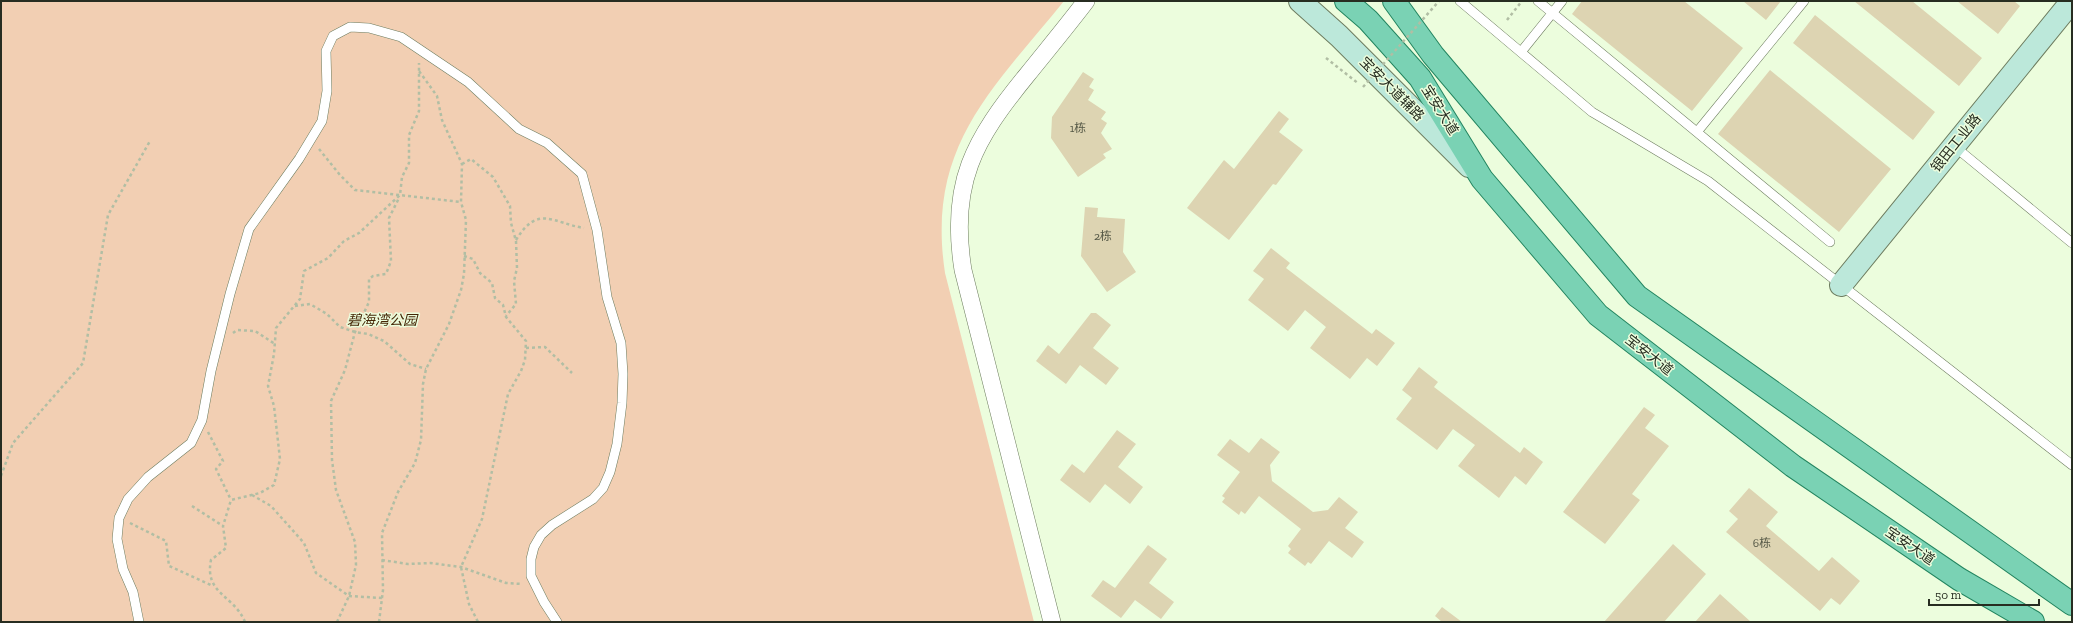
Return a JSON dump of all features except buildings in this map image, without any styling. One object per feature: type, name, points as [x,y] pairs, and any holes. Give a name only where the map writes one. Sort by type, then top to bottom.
[{"type":"main road","name":"宝安大道","points":[[1346,1],[1368,20],[1420,78],[1482,179],[1598,315],[1793,466],[1958,580],[2033,622]]},
{"type":"main road","name":"宝安大道","points":[[1395,2],[1433,55],[1637,296],[2072,604]]},
{"type":"street","points":[[1052,622],[963,270],[959,237],[959,211],[962,191],[974,153],[992,119],[1086,1]]},
{"type":"street","name":"宝安大道辅路","points":[[1300,1],[1339,36],[1482,179]]},
{"type":"street","name":"银田工业路","points":[[1841,285],[2072,1]]},
{"type":"lane","points":[[1460,1],[1592,112],[1708,181],[2072,464]]},
{"type":"lane","points":[[1538,1],[1830,242]]},
{"type":"lane","points":[[1521,52],[1562,1]]},
{"type":"lane","points":[[1697,132],[1804,1]]},
{"type":"lane","points":[[140,622],[133,592],[123,569],[116,539],[119,518],[128,499],[148,477],[190,443],[202,420],[217,346],[249,229],[299,160],[322,121],[327,91],[326,51],[333,36],[350,27],[369,28],[401,37],[468,82],[519,129],[547,143],[582,174],[597,230],[607,297],[621,343],[624,374],[617,444],[610,472],[603,488],[594,500],[552,525],[541,535],[534,547],[531,559],[531,576],[557,622]]},
{"type":"lane","points":[[1954,146],[2072,243]]},
{"type":"path","points":[[1326,58],[1363,87],[1439,1]]},
{"type":"path","points":[[1506,20],[1522,1]]},
{"type":"path","points":[[337,622],[349,596],[356,565],[355,542],[336,490],[332,460],[330,416],[331,401],[345,370],[355,332],[369,302],[369,279],[373,276],[386,274],[391,261],[389,218],[400,195],[402,177],[409,163],[409,134],[419,111],[419,71],[417,48]]},
{"type":"path","points":[[379,622],[382,598],[382,533],[395,498],[415,463],[421,440],[423,384],[426,369],[450,324],[461,290],[464,256],[466,220],[461,202],[462,164],[442,120],[437,96],[419,71]]},
{"type":"path","points":[[311,139],[340,175],[355,190],[461,202]]},
{"type":"path","points":[[1,476],[13,444],[83,364],[108,215],[150,141]]},
{"type":"path","points":[[462,164],[471,158],[493,177],[510,206],[516,241],[517,268],[514,281],[516,304],[506,316]]},
{"type":"path","points":[[230,500],[260,493],[274,485],[280,459],[274,406],[268,386],[276,328],[300,299],[304,271],[328,258],[344,241],[359,233],[400,195]]},
{"type":"path","points":[[516,241],[521,232],[530,223],[539,218],[553,218],[579,227],[597,230]]},
{"type":"path","points":[[464,256],[473,258],[480,273],[492,283],[495,298],[503,304],[506,316],[520,332],[526,342],[522,371],[508,394],[482,518],[461,568],[469,604],[478,622]]},
{"type":"path","points":[[294,306],[310,304],[327,314],[340,327],[355,332],[368,334],[384,342],[410,364],[426,369]]},
{"type":"path","points":[[217,346],[237,330],[255,331],[275,344]]},
{"type":"path","points":[[526,348],[545,347],[572,373]]},
{"type":"path","points":[[202,420],[223,461],[216,469],[230,500],[223,526],[226,548],[210,560],[209,570],[213,586]]},
{"type":"path","points":[[252,495],[271,506],[304,543],[316,573],[349,596],[382,598]]},
{"type":"path","points":[[192,506],[223,526]]},
{"type":"path","points":[[119,518],[166,541],[168,566],[213,586],[233,603],[245,622]]},
{"type":"path","points":[[382,560],[408,564],[430,563],[461,568],[506,583],[535,584]]},
{"type":"green space","name":"碧海湾公园","points":[[1,1],[1064,1],[989,93],[970,124],[955,155],[945,190],[942,229],[945,273],[1034,622],[1,622]]}]
